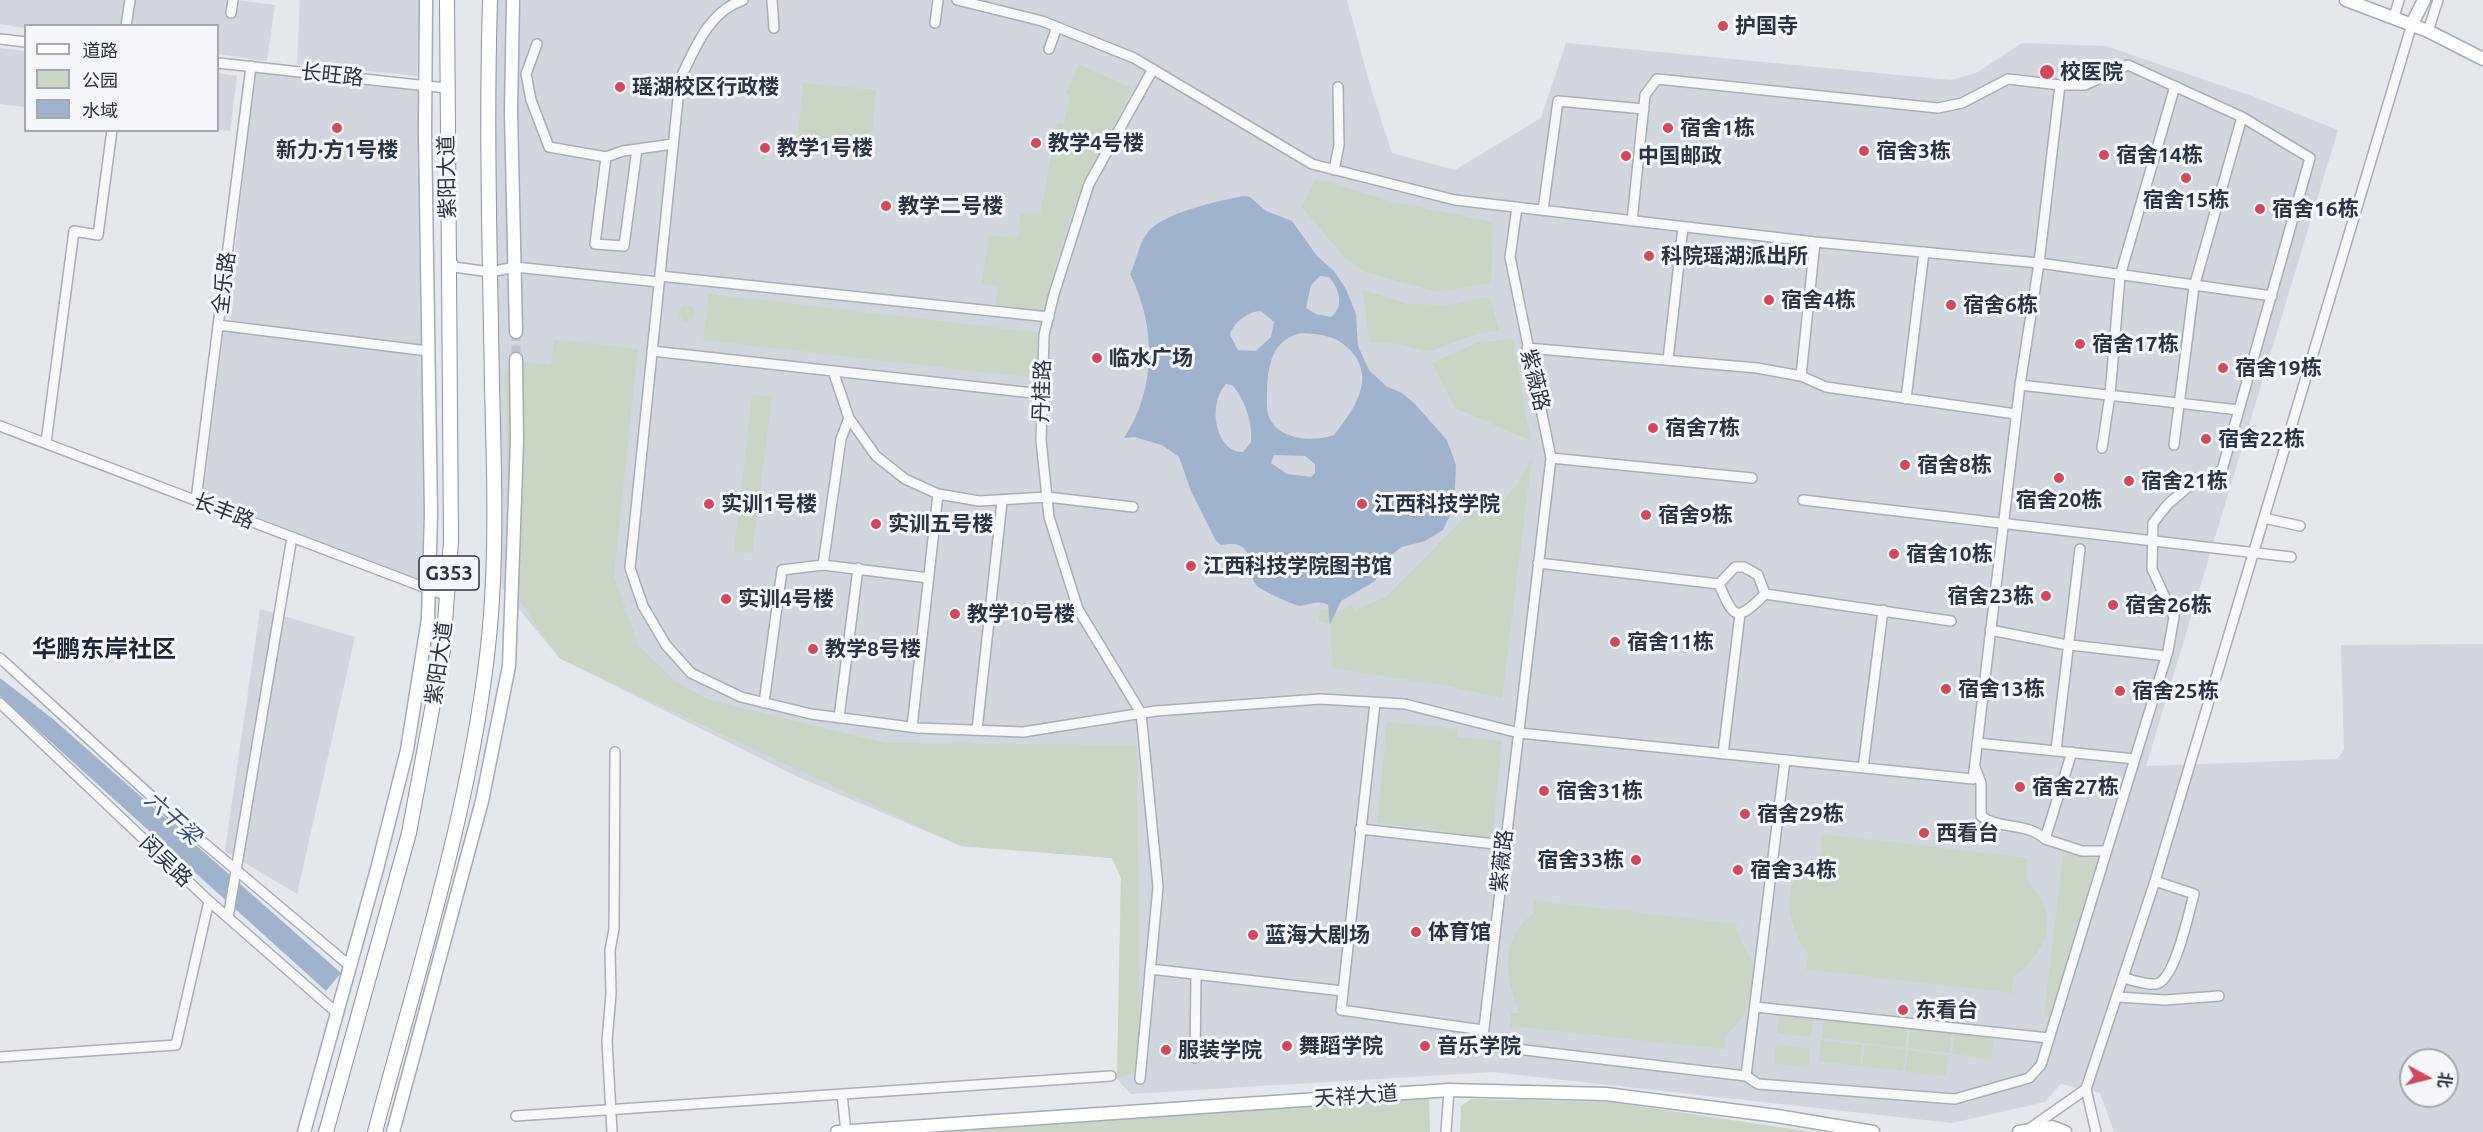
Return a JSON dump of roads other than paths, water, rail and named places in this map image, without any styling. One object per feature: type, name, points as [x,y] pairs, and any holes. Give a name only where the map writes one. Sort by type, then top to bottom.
[{"type":"highway","name":"紫阳大道","points":[[326,1132],[409,833],[443,650],[451,541],[447,0]]},
{"type":"highway","name":"紫阳大道","points":[[375,1132],[455,829],[478,710],[490,629],[495,542],[488,93],[490,0]]},
{"type":"main road","points":[[304,1132],[407,750],[428,619],[431,514],[425,86],[426,0]]},
{"type":"main road","points":[[513,0],[511,112],[516,332]]},
{"type":"main road","points":[[2346,0],[2412,24],[2483,59]]},
{"type":"main road","points":[[2412,24],[2416,0]]},
{"type":"main road","points":[[2412,24],[2424,0]]},
{"type":"main road","points":[[393,1132],[482,801],[509,666],[517,441],[516,359]]},
{"type":"main road","name":"天祥大道","points":[[837,1132],[1449,1090],[1606,1094],[1777,1116],[1873,1132]]},
{"type":"main road","points":[[2023,1131],[2052,1127],[2065,1132]]},
{"type":"street","points":[[126,24],[130,0]]},
{"type":"street","points":[[231,13],[232,0]]},
{"type":"street","points":[[743,0],[734,3],[707,26],[680,79],[630,568],[643,606],[666,645],[691,674],[741,697],[764,703],[838,717],[912,727],[1023,732],[1141,713],[1312,699],[1406,705],[1517,732],[1973,779],[2016,414],[2039,263],[2060,85]]},
{"type":"street","points":[[772,0],[774,28]]},
{"type":"street","points":[[935,23],[938,0]]},
{"type":"street","points":[[957,0],[1057,27],[1134,58],[1312,164],[1455,200],[1815,242],[2039,263],[2194,287],[2271,296]]},
{"type":"street","points":[[2394,17],[2399,0]]},
{"type":"street","points":[[2428,31],[2438,0]]},
{"type":"street","points":[[2096,1132],[2086,1089],[2155,881],[2412,24]]},
{"type":"street","points":[[1049,49],[1057,27]]},
{"type":"street","points":[[0,39],[24,42]]},
{"type":"street","points":[[537,44],[526,74],[531,100],[549,147],[606,157],[637,149],[673,144]]},
{"type":"street","name":"长旺路","points":[[219,63],[446,88]]},
{"type":"street","points":[[1374,703],[1341,1010],[1483,1030],[1482,1045],[1746,1076],[1758,1084],[1956,1099],[2029,1078],[2041,1065],[2166,656],[2174,617],[2152,569],[2153,523],[2168,504],[2188,487],[2222,470],[2310,158],[2242,117],[2128,65],[2085,84],[2060,85],[2008,79],[1962,104],[1938,108],[1657,79],[1645,95],[1632,221]]},
{"type":"street","name":"全乐路","points":[[196,500],[251,66]]},
{"type":"street","name":"丹桂路","points":[[1141,713],[1078,609],[1049,517],[1041,440],[1044,335],[1048,317],[1089,184],[1153,69]]},
{"type":"street","points":[[2102,448],[2110,395],[2120,276],[2175,86]]},
{"type":"street","points":[[1334,170],[1339,145],[1338,87]]},
{"type":"street","points":[[1543,210],[1558,101],[1644,109]]},
{"type":"street","points":[[2174,445],[2194,287],[2242,117]]},
{"type":"street","points":[[46,442],[74,231],[98,235],[112,132]]},
{"type":"street","points":[[606,157],[595,244],[624,246],[637,149]]},
{"type":"street","name":"紫薇路","points":[[1483,1030],[1551,458],[1510,257],[1517,207]]},
{"type":"street","points":[[1668,360],[1683,227]]},
{"type":"street","points":[[1800,376],[1815,242]]},
{"type":"street","points":[[1906,399],[1924,252]]},
{"type":"street","points":[[448,253],[454,267],[490,272],[515,267],[1048,317]]},
{"type":"street","points":[[218,326],[428,351]]},
{"type":"street","points":[[1527,348],[1757,368],[1800,376],[1826,387],[2016,414]]},
{"type":"street","points":[[652,351],[1042,394]]},
{"type":"street","points":[[833,371],[849,418],[876,456],[905,479],[938,494],[979,501],[1002,502],[1047,497],[1133,507]]},
{"type":"street","points":[[2020,385],[2239,410]]},
{"type":"street","points":[[823,565],[841,439],[849,418]]},
{"type":"street","name":"长丰路","points":[[0,426],[447,596]]},
{"type":"street","points":[[1551,458],[1752,478]]},
{"type":"street","points":[[912,727],[938,494]]},
{"type":"street","points":[[1803,500],[2291,556]]},
{"type":"street","points":[[977,730],[1002,502]]},
{"type":"street","points":[[2264,518],[2300,526]]},
{"type":"street","points":[[228,918],[292,537]]},
{"type":"street","points":[[2056,750],[2080,549]]},
{"type":"street","points":[[1538,563],[1719,584]]},
{"type":"street","points":[[764,703],[782,570],[823,565],[929,578]]},
{"type":"street","points":[[1719,584],[1735,567],[1744,567],[1758,575],[1765,594]]},
{"type":"street","points":[[838,717],[858,568]]},
{"type":"street","points":[[1719,584],[1727,603],[1740,614]]},
{"type":"street","points":[[1765,594],[1951,621]]},
{"type":"street","points":[[1740,614],[1748,612],[1765,594]]},
{"type":"street","points":[[1863,768],[1883,610]]},
{"type":"street","points":[[1723,754],[1740,614]]},
{"type":"street","points":[[1990,630],[2068,645],[2166,656]]},
{"type":"street","points":[[0,658],[236,870],[350,966]]},
{"type":"street","name":"闵吴路","points":[[0,703],[209,901],[337,1013]]},
{"type":"street","points":[[1140,1079],[1158,887],[1141,713]]},
{"type":"street","points":[[1977,742],[2135,759]]},
{"type":"street","points":[[612,1132],[607,1041],[611,994],[610,951],[614,929],[615,752]]},
{"type":"street","points":[[2045,839],[2072,752]]},
{"type":"street","points":[[1746,1076],[1785,760]]},
{"type":"street","points":[[1975,766],[1981,783],[1981,816],[1990,823],[2037,831],[2045,839],[2082,851],[2106,851]]},
{"type":"street","points":[[1360,829],[1504,845]]},
{"type":"street","points":[[2123,978],[2157,984],[2164,980],[2173,966],[2194,894],[2155,881]]},
{"type":"street","points":[[0,1057],[176,1045],[209,901]]},
{"type":"street","points":[[1150,969],[1343,991]]},
{"type":"street","points":[[1195,1058],[1196,974]]},
{"type":"street","points":[[2117,997],[2165,1000],[2219,996]]},
{"type":"street","points":[[1755,1007],[2049,1038]]},
{"type":"street","points":[[516,1116],[1111,1076]]},
{"type":"street","points":[[2023,1131],[2086,1089]]},
{"type":"street","points":[[1446,1132],[1449,1090]]},
{"type":"street","points":[[842,1094],[846,1132]]},
{"type":"water","points":[[1244,196],[1250,197],[1266,211],[1292,221],[1317,256],[1334,271],[1346,289],[1356,314],[1358,346],[1369,370],[1386,386],[1402,393],[1415,404],[1447,440],[1456,465],[1454,507],[1443,530],[1425,541],[1402,547],[1387,558],[1375,581],[1341,601],[1330,624],[1328,605],[1318,603],[1298,606],[1261,589],[1254,581],[1247,552],[1242,546],[1221,545],[1216,541],[1191,491],[1179,457],[1162,445],[1134,437],[1124,438],[1143,399],[1149,357],[1145,315],[1130,274],[1142,242],[1155,225],[1179,213]],"holes":[[[1320,276],[1329,277],[1333,281],[1338,292],[1339,303],[1331,317],[1316,314],[1306,308],[1311,285]],[[1261,311],[1274,322],[1271,337],[1256,351],[1238,350],[1230,335],[1234,326],[1242,318]],[[1309,333],[1335,339],[1347,347],[1359,363],[1362,373],[1359,395],[1348,416],[1334,435],[1317,439],[1298,438],[1281,431],[1269,417],[1267,390],[1271,362],[1278,347],[1292,336]],[[1226,384],[1232,385],[1241,397],[1251,427],[1251,442],[1243,452],[1233,450],[1220,436],[1217,425],[1217,403]],[[1274,455],[1305,456],[1315,464],[1315,473],[1311,477],[1287,474],[1271,463]]]},
{"type":"water","points":[[0,678],[53,719],[341,973],[326,991],[0,696]]},
{"type":"tunnel","points":[[516,332],[516,359]]},
{"type":"place","name":"护国寺","points":[[1723,26]]},
{"type":"place","name":"校医院","points":[[2047,72]]},
{"type":"place","name":"瑶湖校区行政楼","points":[[620,87]]},
{"type":"place","name":"新力·方1号楼","points":[[337,128]]},
{"type":"place","name":"宿舍1栋","points":[[1668,128]]},
{"type":"place","name":"教学4号楼","points":[[1036,143]]},
{"type":"place","name":"教学1号楼","points":[[765,148]]},
{"type":"place","name":"宿舍3栋","points":[[1864,151]]},
{"type":"place","name":"宿舍14栋","points":[[2104,155]]},
{"type":"place","name":"中国邮政","points":[[1626,156]]},
{"type":"place","name":"宿舍15栋","points":[[2186,178]]},
{"type":"place","name":"教学二号楼","points":[[886,206]]},
{"type":"place","name":"宿舍16栋","points":[[2260,209]]},
{"type":"place","name":"科院瑶湖派出所","points":[[1649,256]]},
{"type":"place","name":"宿舍4栋","points":[[1769,300]]},
{"type":"place","name":"宿舍6栋","points":[[1951,305]]},
{"type":"place","name":"宿舍17栋","points":[[2080,344]]},
{"type":"place","name":"临水广场","points":[[1097,358]]},
{"type":"place","name":"宿舍19栋","points":[[2223,368]]},
{"type":"place","name":"宿舍7栋","points":[[1653,428]]},
{"type":"place","name":"宿舍22栋","points":[[2206,439]]},
{"type":"place","name":"宿舍8栋","points":[[1905,465]]},
{"type":"place","name":"宿舍20栋","points":[[2059,478]]},
{"type":"place","name":"宿舍21栋","points":[[2129,481]]},
{"type":"place","name":"实训1号楼","points":[[709,504]]},
{"type":"place","name":"江西科技学院","points":[[1362,504]]},
{"type":"place","name":"宿舍9栋","points":[[1646,515]]},
{"type":"place","name":"实训五号楼","points":[[876,524]]},
{"type":"place","name":"宿舍10栋","points":[[1894,554]]},
{"type":"place","name":"江西科技学院图书馆","points":[[1191,566]]},
{"type":"place","name":"宿舍23栋","points":[[2046,596]]},
{"type":"place","name":"实训4号楼","points":[[726,599]]},
{"type":"place","name":"宿舍26栋","points":[[2113,605]]},
{"type":"place","name":"教学10号楼","points":[[955,614]]},
{"type":"place","name":"宿舍11栋","points":[[1615,642]]},
{"type":"place","name":"教学8号楼","points":[[813,649]]},
{"type":"place","name":"宿舍13栋","points":[[1946,689]]},
{"type":"place","name":"宿舍25栋","points":[[2120,691]]},
{"type":"place","name":"宿舍27栋","points":[[2020,787]]},
{"type":"place","name":"宿舍31栋","points":[[1544,791]]},
{"type":"place","name":"宿舍29栋","points":[[1745,814]]},
{"type":"place","name":"西看台","points":[[1924,833]]},
{"type":"place","name":"宿舍33栋","points":[[1636,860]]},
{"type":"place","name":"宿舍34栋","points":[[1738,870]]},
{"type":"place","name":"体育馆","points":[[1416,932]]},
{"type":"place","name":"蓝海大剧场","points":[[1253,935]]},
{"type":"place","name":"东看台","points":[[1903,1010]]},
{"type":"place","name":"舞蹈学院","points":[[1287,1046]]},
{"type":"place","name":"音乐学院","points":[[1425,1046]]},
{"type":"place","name":"服装学院","points":[[1166,1050]]},
{"type":"district","name":"华鹏东岸社区","points":[[104,649]]},
{"type":"water label","name":"六干梁","points":[[173,818]]}]
